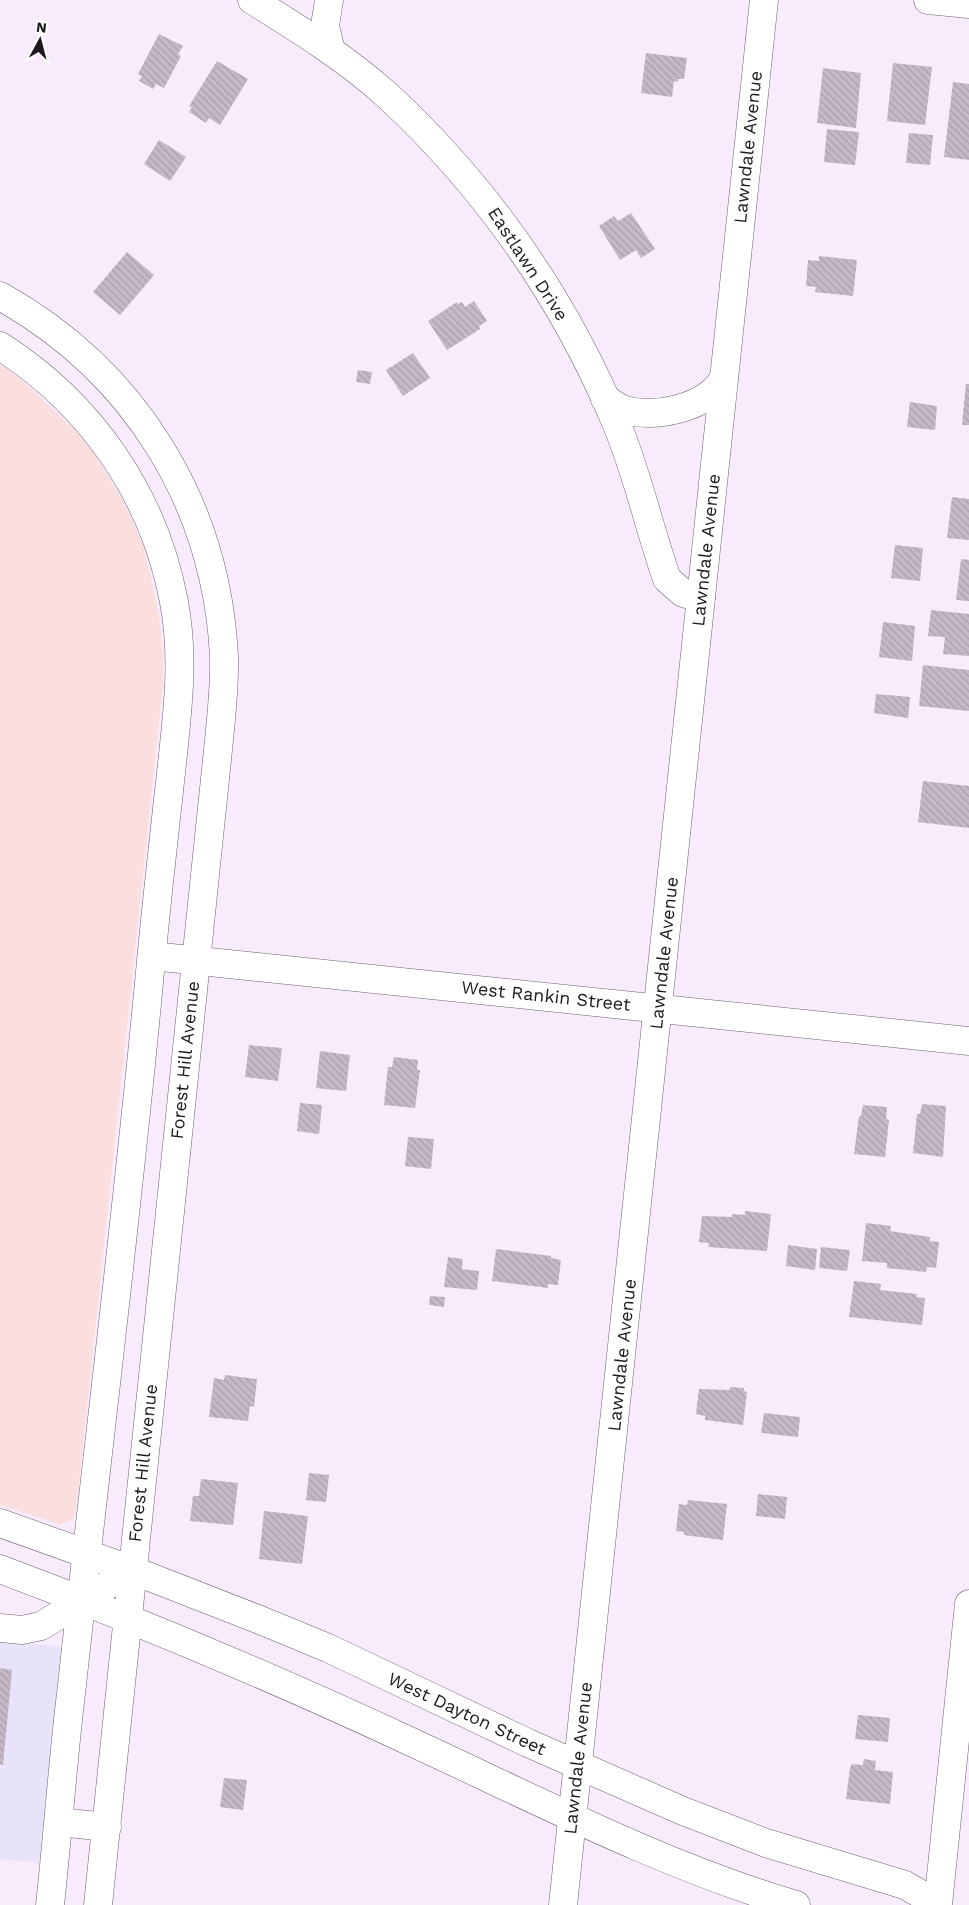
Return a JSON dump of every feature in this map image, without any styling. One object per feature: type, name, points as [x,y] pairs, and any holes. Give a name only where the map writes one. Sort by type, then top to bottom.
[{"type":"street","name":"Eastlawn Drive","points":[[252,0],[331,51],[387,95],[421,128],[494,211],[543,281],[605,399],[623,441],[668,579],[677,590],[701,598]]},
{"type":"street","points":[[329,0],[325,26],[331,51]]},
{"type":"street","name":"Lawndale Avenue","points":[[563,1905],[764,0]]},
{"type":"street","points":[[928,0],[969,4]]},
{"type":"street","name":"Forest Hill Avenue","points":[[0,296],[34,316],[77,347],[135,411],[166,458],[189,504],[204,543],[218,606],[224,678],[98,1905]]},
{"type":"street","points":[[0,346],[45,378],[72,404],[103,439],[123,469],[150,520],[168,574],[178,626],[180,680],[50,1905]]},
{"type":"street","points":[[605,399],[630,411],[667,410],[702,401],[716,391],[724,378]]},
{"type":"street","name":"West Rankin Street","points":[[152,956],[969,1041]]},
{"type":"street","points":[[130,1162],[174,1166]]},
{"type":"street","name":"West Dayton Street","points":[[0,1523],[132,1570],[328,1648],[674,1808],[750,1837],[905,1885],[924,1896],[932,1905]]},
{"type":"street","points":[[0,1569],[82,1601],[358,1717],[572,1816],[710,1876],[796,1905]]},
{"type":"street","points":[[0,1628],[22,1630],[41,1626],[132,1570]]},
{"type":"street","points":[[938,1905],[969,1604]]},
{"type":"street","points":[[59,1822],[107,1827]]},
{"type":"shaded area","points":[[0,364],[25,383],[76,431],[93,452],[122,499],[143,545],[159,615],[163,659],[163,683],[78,1492],[75,1515],[70,1521],[59,1524],[0,1505]]},
{"type":"shaded area","points":[[0,1641],[62,1647],[42,1863],[0,1859]]},
{"type":"building","points":[[159,34],[183,46],[178,54],[181,56],[164,88],[156,84],[153,89],[139,81],[142,76],[138,74]]},
{"type":"building","points":[[646,53],[687,58],[684,79],[678,79],[678,82],[674,81],[672,97],[641,93]]},
{"type":"building","points":[[217,61],[248,79],[220,125],[209,118],[206,123],[189,112],[192,107],[189,106]]},
{"type":"building","points":[[893,63],[932,67],[925,125],[887,121]]},
{"type":"building","points":[[823,68],[861,73],[856,128],[817,123]]},
{"type":"building","points":[[953,82],[969,84],[969,160],[944,157]]},
{"type":"building","points":[[827,129],[859,132],[855,165],[824,162]]},
{"type":"building","points":[[909,133],[933,135],[930,165],[906,163]]},
{"type":"building","points":[[159,140],[186,157],[170,181],[144,164]]},
{"type":"building","points":[[631,213],[655,249],[641,258],[636,250],[620,260],[599,226],[614,216],[618,221]]},
{"type":"building","points":[[127,252],[154,275],[120,315],[93,292]]},
{"type":"building","points":[[819,256],[857,260],[853,296],[815,292],[816,287],[806,286],[808,260],[819,261]]},
{"type":"building","points":[[474,301],[487,321],[479,326],[480,329],[447,350],[428,321],[457,302],[458,304],[462,302],[465,307]]},
{"type":"building","points":[[413,353],[430,378],[403,396],[386,370]]},
{"type":"building","points":[[358,370],[372,372],[370,384],[356,382]]},
{"type":"building","points":[[966,384],[969,384],[969,425],[962,425]]},
{"type":"building","points":[[910,402],[937,406],[935,430],[907,427]]},
{"type":"building","points":[[952,497],[969,499],[969,540],[947,538]]},
{"type":"building","points":[[895,545],[923,548],[920,581],[891,578]]},
{"type":"building","points":[[961,559],[969,560],[969,601],[956,600]]},
{"type":"building","points":[[931,610],[969,614],[969,656],[943,654],[945,637],[928,636]]},
{"type":"building","points":[[883,622],[915,626],[912,661],[879,657]]},
{"type":"building","points":[[923,665],[969,670],[969,711],[919,706]]},
{"type":"building","points":[[876,694],[910,697],[908,718],[874,713]]},
{"type":"building","points":[[923,781],[969,786],[969,828],[918,822]]},
{"type":"building","points":[[249,1045],[282,1048],[278,1081],[245,1077]]},
{"type":"building","points":[[320,1051],[350,1055],[346,1091],[316,1088]]},
{"type":"building","points":[[394,1057],[418,1060],[417,1070],[420,1070],[415,1108],[384,1105],[388,1067],[392,1067]]},
{"type":"building","points":[[300,1103],[322,1105],[319,1134],[297,1131]]},
{"type":"building","points":[[922,1104],[946,1106],[943,1157],[913,1153],[917,1114],[920,1114]]},
{"type":"building","points":[[863,1105],[887,1107],[886,1119],[889,1120],[885,1157],[854,1154],[859,1116],[861,1116]]},
{"type":"building","points":[[408,1137],[434,1139],[431,1169],[405,1166]]},
{"type":"building","points":[[745,1211],[771,1214],[767,1251],[708,1247],[709,1243],[699,1242],[702,1216],[732,1217],[732,1214],[745,1215]]},
{"type":"building","points":[[866,1223],[891,1226],[890,1231],[930,1237],[930,1241],[939,1242],[936,1268],[927,1267],[926,1272],[887,1268],[887,1263],[862,1261]]},
{"type":"building","points":[[788,1245],[817,1249],[815,1270],[786,1266]]},
{"type":"building","points":[[821,1247],[850,1250],[847,1271],[819,1268]]},
{"type":"building","points":[[496,1249],[551,1256],[551,1258],[561,1260],[558,1285],[548,1284],[548,1288],[492,1281]]},
{"type":"building","points":[[448,1257],[463,1259],[462,1269],[479,1271],[477,1290],[444,1287]]},
{"type":"building","points":[[854,1281],[881,1284],[880,1290],[917,1294],[916,1297],[925,1298],[922,1325],[849,1317]]},
{"type":"building","points":[[430,1296],[445,1297],[444,1307],[429,1305]]},
{"type":"building","points":[[225,1375],[257,1379],[254,1407],[250,1406],[248,1421],[209,1417],[214,1378],[224,1380]]},
{"type":"building","points":[[730,1387],[744,1388],[744,1391],[747,1392],[743,1425],[705,1420],[705,1416],[696,1414],[699,1389],[730,1390]]},
{"type":"building","points":[[764,1413],[800,1417],[798,1437],[761,1433]]},
{"type":"building","points":[[309,1473],[329,1475],[326,1502],[306,1500]]},
{"type":"building","points":[[201,1479],[238,1483],[233,1525],[190,1521],[193,1496],[199,1496]]},
{"type":"building","points":[[758,1494],[787,1497],[785,1519],[756,1516]]},
{"type":"building","points":[[688,1500],[727,1504],[723,1540],[684,1535],[684,1532],[676,1531],[679,1504],[687,1505]]},
{"type":"building","points":[[264,1511],[308,1516],[302,1564],[259,1559]]},
{"type":"building","points":[[0,1668],[12,1670],[3,1765],[0,1764]]},
{"type":"building","points":[[858,1715],[890,1718],[888,1742],[855,1739]]},
{"type":"building","points":[[864,1759],[876,1761],[875,1770],[893,1772],[890,1804],[846,1799],[850,1768],[852,1764],[863,1765]]},
{"type":"building","points":[[224,1778],[247,1780],[243,1810],[220,1807]]}]
